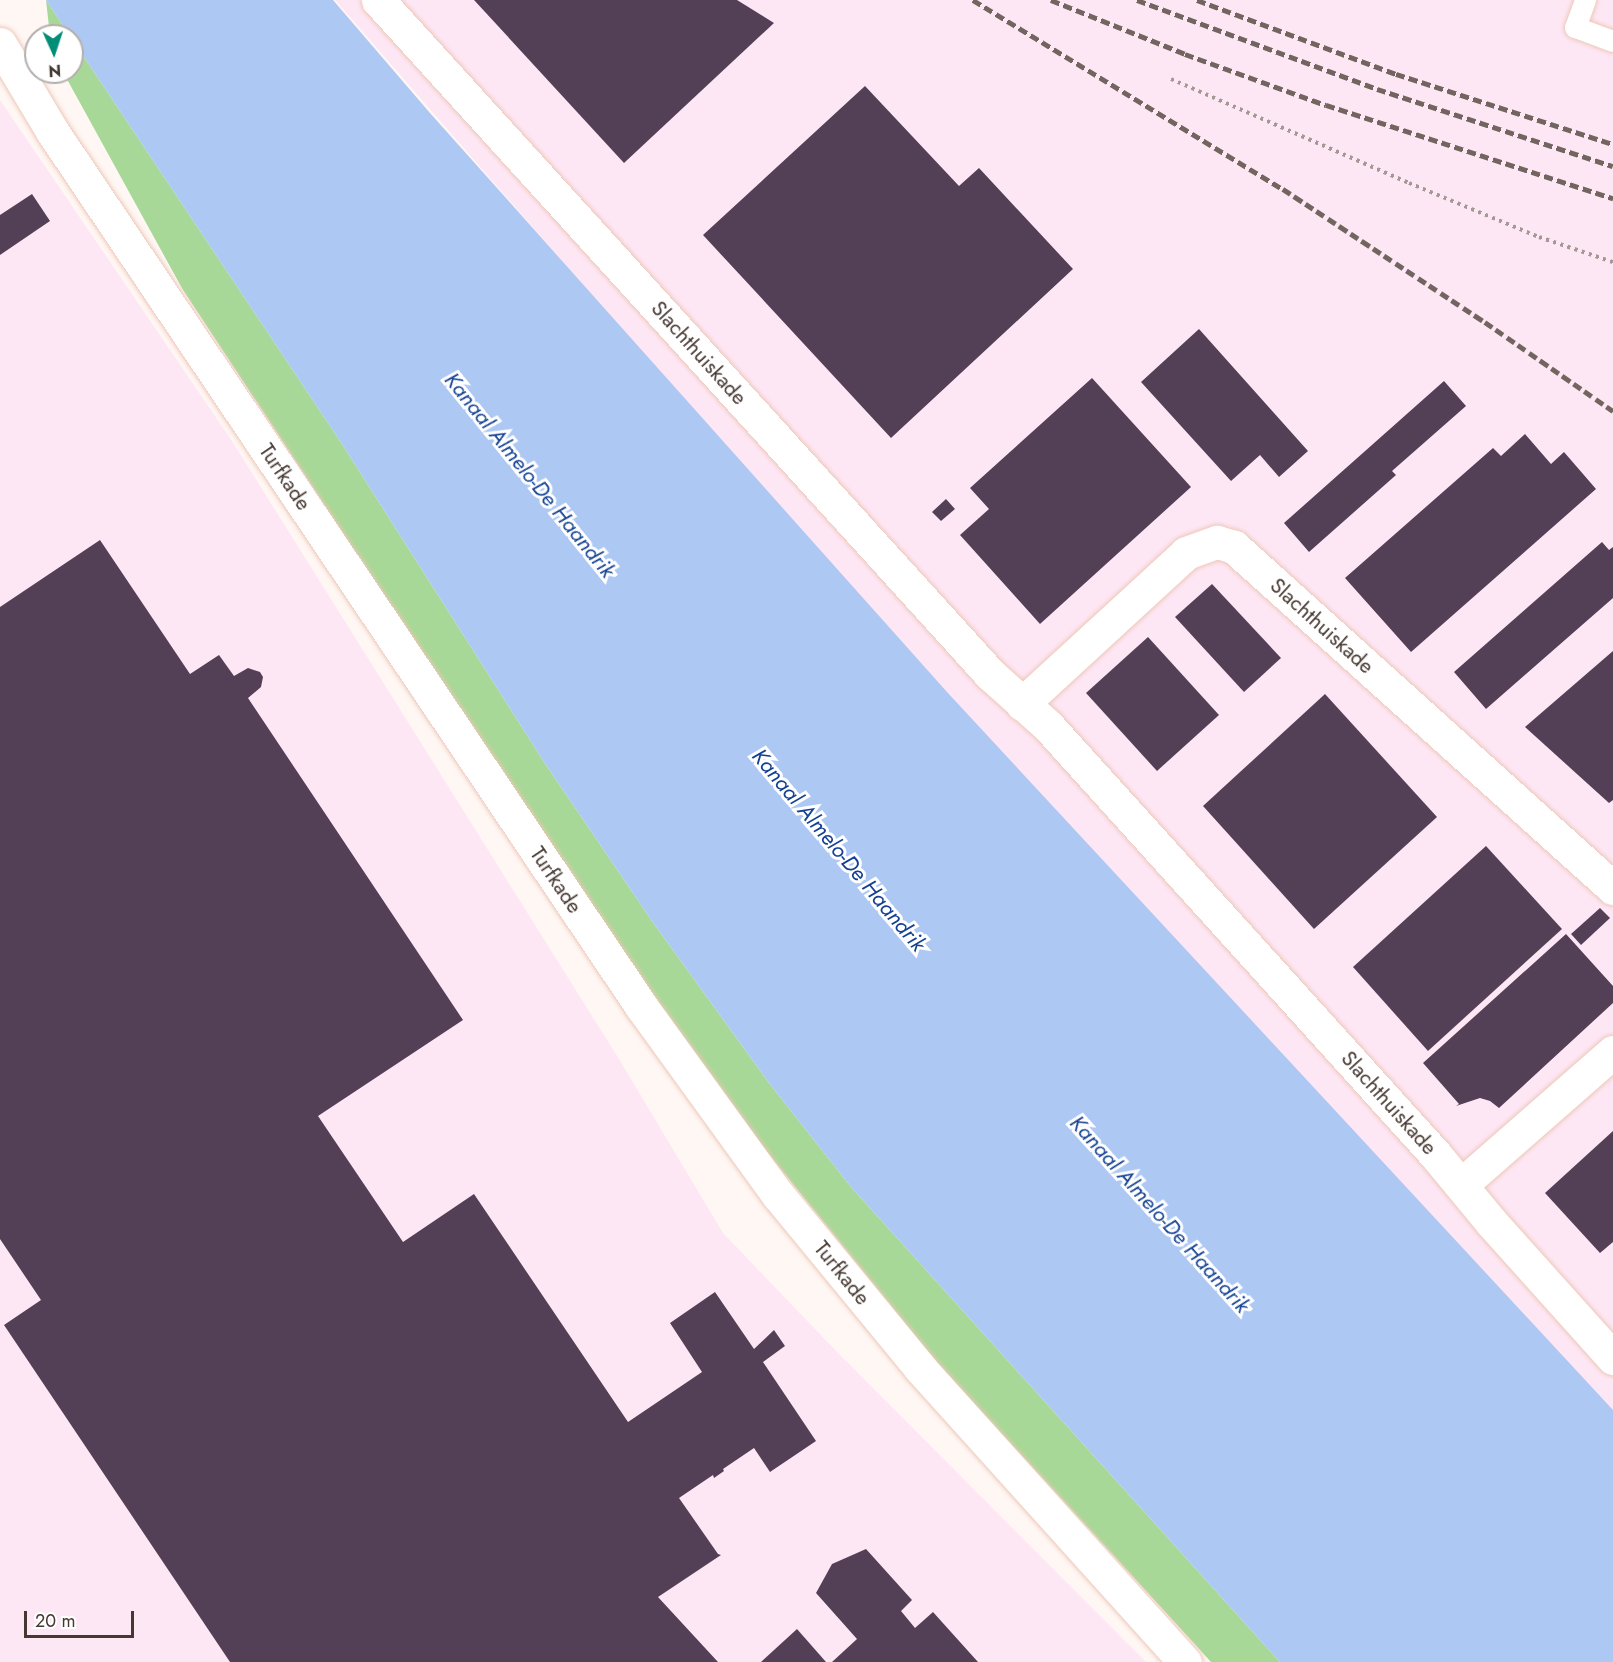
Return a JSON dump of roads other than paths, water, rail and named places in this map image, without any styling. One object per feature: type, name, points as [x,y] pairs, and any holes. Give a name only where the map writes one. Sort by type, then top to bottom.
[{"type":"street","name":"Slachthuiskade","points":[[378,0],[990,675],[1048,726],[1461,1185],[1491,1222],[1613,1358]]},
{"type":"street","name":"Turfkade","points":[[0,44],[52,131],[634,996],[778,1195],[920,1368],[1185,1662]]},
{"type":"street","name":"Slachthuiskade","points":[[1022,704],[1186,553],[1217,542],[1234,547],[1613,888]]},
{"type":"street","points":[[1461,1185],[1613,1052]]},
{"type":"lane","points":[[1585,0],[1575,27],[1613,41]]},
{"type":"water","name":"Kanaal Almelo-De Haandrik","points":[[46,0],[333,0],[430,113],[947,692],[1613,1410],[1613,1662],[1280,1662],[851,1187],[769,1083],[652,921],[544,762],[342,444],[84,57],[84,24],[62,24]]},
{"type":"railway","points":[[973,0],[1283,189],[1485,322],[1613,411]]},
{"type":"railway","points":[[1051,0],[1185,54],[1326,105],[1613,198]]},
{"type":"railway","points":[[1137,0],[1377,89],[1613,166]]},
{"type":"railway","points":[[1197,0],[1396,74],[1613,144]]}]
